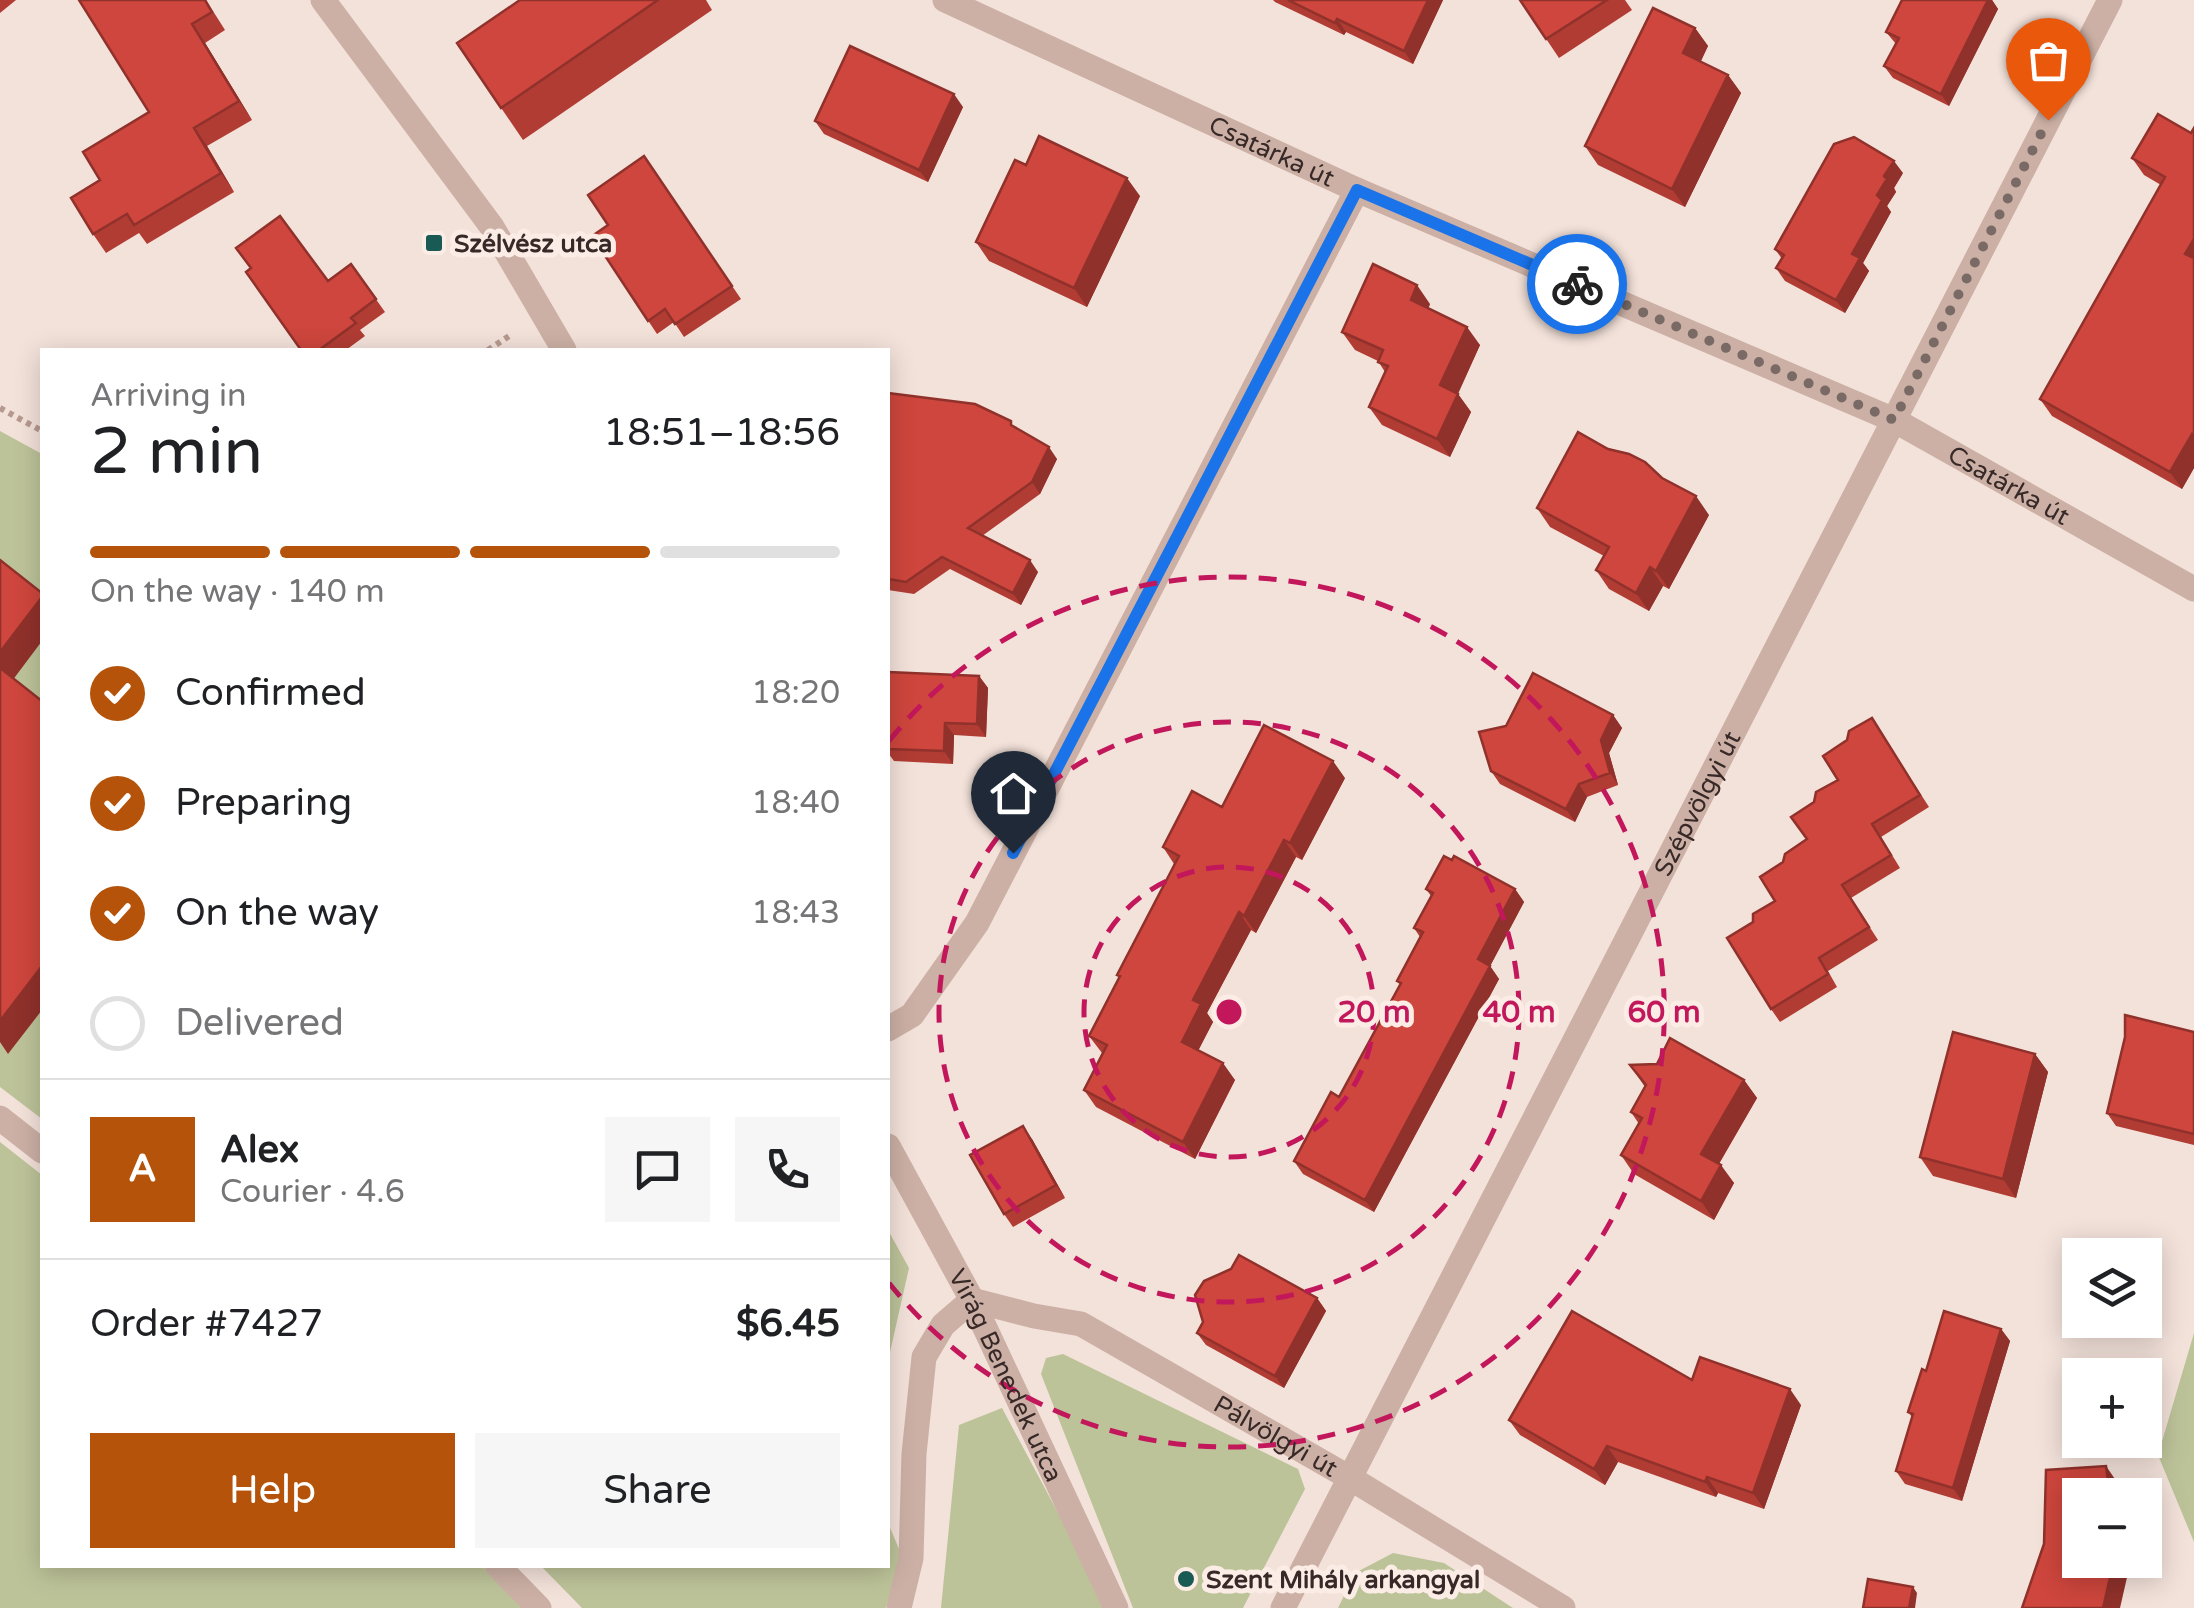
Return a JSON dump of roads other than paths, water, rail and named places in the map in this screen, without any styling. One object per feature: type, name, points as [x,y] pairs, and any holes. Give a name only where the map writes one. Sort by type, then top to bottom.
[{"type":"street","points":[[324,0],[492,227],[563,348]]},
{"type":"street","name":"Csatárka út","points":[[945,0],[1357,190],[1894,420],[2194,589]]},
{"type":"street","name":"Szépvölgyi út","points":[[1284,1608],[2110,0]]},
{"type":"street","points":[[890,1028],[912,1014],[977,923],[1357,190]]},
{"type":"street","points":[[0,1118],[40,1149]]},
{"type":"street","name":"Virág Benedek utca","points":[[890,1150],[972,1300],[1116,1608]]},
{"type":"street","points":[[899,1608],[911,1558],[914,1454],[924,1357],[943,1325],[972,1300]]},
{"type":"street","name":"Pálvölgyi út","points":[[972,1300],[1081,1324],[1350,1478],[1563,1608]]},
{"type":"street","points":[[501,1568],[539,1608]]},
{"type":"place","name":"Szélvész utca","points":[[434,243]]},
{"type":"place","name":"Szent Mihály arkangyal","points":[[1186,1579]]}]
